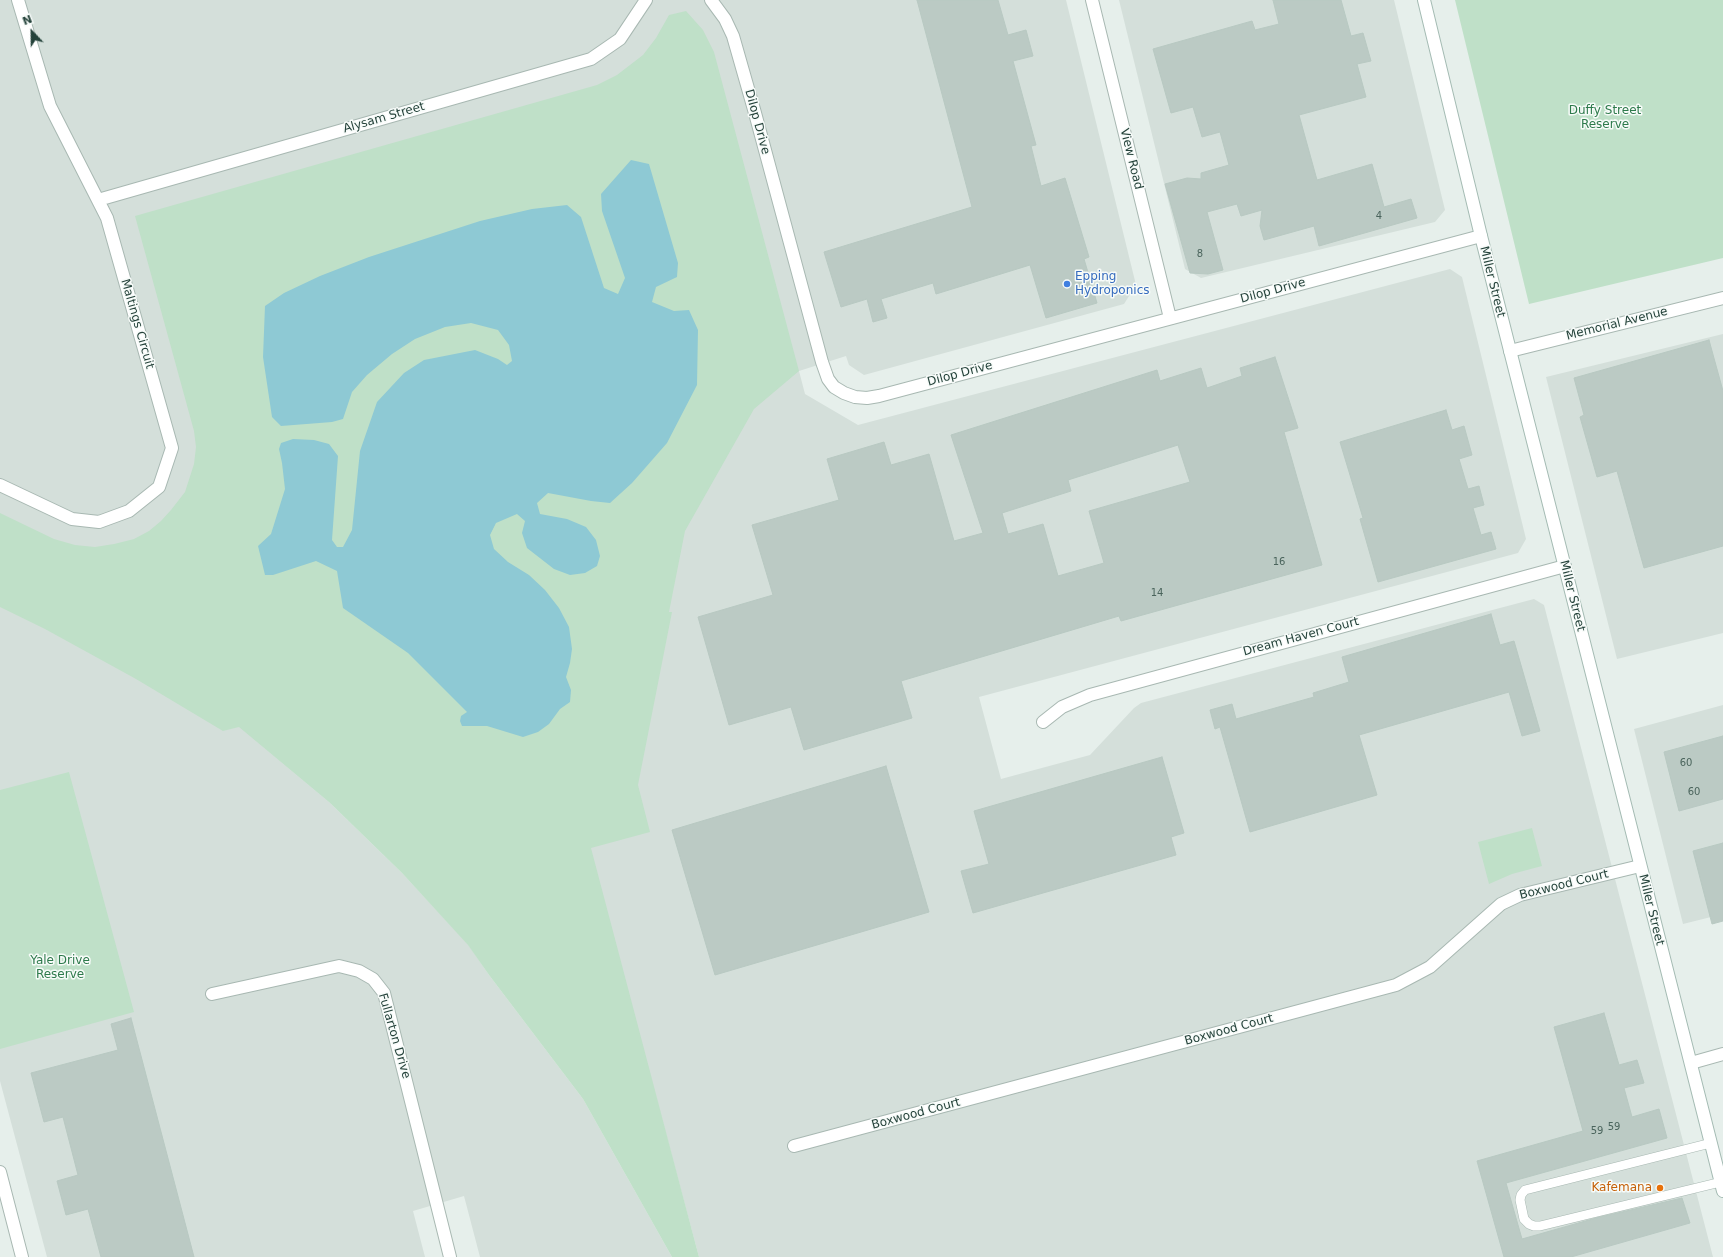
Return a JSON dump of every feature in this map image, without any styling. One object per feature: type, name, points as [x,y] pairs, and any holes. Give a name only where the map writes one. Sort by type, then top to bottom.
[{"type":"street","name":"Maltings Circuit","points":[[0,485],[72,519],[99,522],[130,511],[159,487],[172,448],[107,218],[50,106],[18,0]]},
{"type":"street","name":"Alysam Street","points":[[98,200],[591,59],[620,39],[646,0]]},
{"type":"street","name":"Dilop Drive","points":[[711,0],[726,19],[733,36],[822,362],[828,379],[834,387],[855,397],[867,398],[879,396],[1481,236]]},
{"type":"street","name":"View Road","points":[[1092,0],[1170,318]]},
{"type":"street","name":"Miller Street","points":[[1424,0],[1481,236],[1722,1187]]},
{"type":"street","name":"Memorial Avenue","points":[[1510,351],[1723,298]]},
{"type":"street","name":"Dream Haven Court","points":[[1043,722],[1062,706],[1090,695],[1564,566]]},
{"type":"street","name":"Boxwood Court","points":[[794,1146],[1396,986],[1430,967],[1501,904],[1520,895],[1640,866]]},
{"type":"street","name":"Fullarton Drive","points":[[212,994],[339,966],[359,971],[373,979],[384,993],[391,1018],[450,1257]]},
{"type":"street","points":[[1691,1063],[1723,1054]]},
{"type":"street","points":[[0,1172],[22,1257]]},
{"type":"lane","points":[[1711,1143],[1525,1190],[1521,1195],[1520,1200],[1524,1219],[1529,1224],[1540,1226],[1722,1187]]},
{"type":"shaded area","points":[[0,0],[1066,0],[1136,285],[1124,304],[864,375],[849,365],[846,356],[799,371],[805,394],[858,425],[1450,269],[1462,277],[1526,539],[1518,553],[979,697],[1001,779],[1090,755],[1134,708],[1141,703],[1534,599],[1544,605],[1713,1257],[699,1257],[648,1067],[239,727],[329,802],[402,873],[468,944],[489,975],[583,1099],[672,1257],[480,1257],[464,1196],[413,1211],[425,1257],[47,1257],[0,1081]]},
{"type":"shaded area","points":[[1119,0],[1394,0],[1445,210],[1435,222],[1201,278],[1185,269]]},
{"type":"shaded area","points":[[1723,334],[1723,633],[1617,659],[1546,377]]},
{"type":"shaded area","points":[[1723,705],[1723,914],[1683,924],[1634,729]]},
{"type":"green space","name":"Duffy Street Reserve","points":[[1455,0],[1723,0],[1723,258],[1529,304]]},
{"type":"green space","points":[[686,11],[703,30],[714,52],[799,371],[754,409],[685,531],[669,612],[672,612],[638,785],[650,832],[591,848],[699,1257],[672,1257],[583,1099],[468,945],[402,873],[329,802],[239,727],[223,731],[136,679],[45,629],[0,607],[0,513],[54,539],[75,545],[95,547],[134,539],[149,531],[161,521],[185,492],[194,464],[196,447],[194,431],[135,216],[597,85],[617,75],[643,55],[656,38],[669,15]]},
{"type":"green space","name":"Yale Drive Reserve","points":[[69,772],[134,1012],[0,1049],[0,790]]},
{"type":"green space","points":[[1532,828],[1542,866],[1512,874],[1489,884],[1478,842]]},
{"type":"water","points":[[631,160],[649,164],[678,263],[677,277],[656,287],[652,302],[674,311],[689,310],[698,330],[697,385],[667,443],[632,483],[610,503],[548,493],[537,503],[540,514],[567,519],[586,527],[596,540],[600,556],[597,566],[585,573],[570,575],[554,569],[527,548],[522,533],[525,521],[517,514],[496,523],[490,535],[494,549],[508,562],[529,575],[545,590],[559,608],[569,627],[572,649],[566,677],[571,690],[570,702],[560,709],[549,724],[538,732],[523,737],[487,726],[462,726],[460,721],[461,716],[467,712],[408,653],[343,608],[337,571],[316,561],[273,575],[265,575],[258,546],[271,534],[285,489],[279,449],[281,443],[293,439],[314,440],[329,444],[338,456],[332,540],[337,547],[343,547],[352,530],[360,451],[377,402],[404,373],[424,360],[475,350],[498,359],[507,365],[512,361],[509,345],[498,330],[471,323],[445,327],[415,339],[392,354],[367,375],[352,392],[343,419],[332,422],[281,426],[272,417],[263,357],[265,306],[284,293],[320,276],[369,257],[480,221],[532,209],[567,205],[581,217],[604,288],[618,294],[625,278],[602,211],[601,194]]},
{"type":"building","points":[[917,0],[998,0],[1008,35],[1026,30],[1033,56],[1013,61],[1036,145],[1031,146],[1041,186],[1065,178],[1089,257],[1084,259],[1097,303],[1046,318],[1030,265],[936,294],[933,283],[881,299],[887,318],[873,322],[867,299],[841,307],[824,252],[972,207]]},
{"type":"building","points":[[1273,0],[1341,0],[1351,36],[1363,33],[1371,61],[1357,64],[1366,97],[1299,115],[1317,180],[1372,164],[1384,207],[1411,199],[1417,218],[1319,246],[1314,226],[1264,240],[1260,226],[1262,210],[1241,216],[1237,204],[1207,212],[1223,270],[1208,274],[1190,273],[1165,184],[1187,178],[1201,179],[1201,173],[1229,165],[1220,132],[1202,137],[1193,107],[1171,113],[1153,49],[1252,21],[1255,30],[1279,24]]},
{"type":"building","points":[[1709,340],[1723,391],[1723,546],[1644,568],[1617,471],[1597,477],[1580,417],[1584,415],[1574,378]]},
{"type":"building","points":[[1275,357],[1298,428],[1284,432],[1322,565],[1121,621],[1119,616],[901,681],[912,718],[804,750],[791,707],[729,725],[698,617],[773,595],[752,525],[839,500],[827,459],[884,442],[891,465],[929,454],[954,541],[983,533],[951,435],[1157,370],[1160,381],[1201,368],[1207,388],[1242,376],[1240,368]],"holes":[[[1178,445],[1190,482],[1089,511],[1104,563],[1058,576],[1043,524],[1008,534],[1002,513],[1071,491],[1068,480]]]},
{"type":"building","points":[[1446,410],[1452,430],[1464,426],[1472,455],[1459,459],[1468,489],[1479,486],[1484,505],[1473,508],[1481,535],[1491,532],[1496,549],[1378,582],[1360,519],[1363,518],[1340,442]]},
{"type":"building","points":[[1491,614],[1500,645],[1514,641],[1540,731],[1522,736],[1509,692],[1359,735],[1377,795],[1250,832],[1220,727],[1215,729],[1210,710],[1232,704],[1236,719],[1314,697],[1313,693],[1349,682],[1342,657]]},
{"type":"building","points":[[1723,736],[1723,799],[1679,811],[1664,752]]},
{"type":"building","points":[[1162,757],[1184,833],[1171,837],[1176,855],[973,913],[961,871],[989,864],[974,811]]},
{"type":"building","points":[[886,766],[929,912],[715,975],[672,830]]},
{"type":"building","points":[[1723,843],[1723,921],[1712,924],[1693,851]]},
{"type":"building","points":[[1604,1013],[1619,1065],[1637,1060],[1644,1083],[1624,1088],[1632,1117],[1659,1109],[1667,1138],[1506,1183],[1522,1239],[1596,1218],[1682,1198],[1690,1223],[1571,1257],[1504,1257],[1477,1161],[1583,1131],[1554,1027]]},
{"type":"building","points":[[131,1018],[194,1257],[101,1257],[88,1209],[66,1215],[57,1181],[78,1175],[63,1117],[44,1122],[31,1073],[118,1050],[111,1024]]},
{"type":"place","name":"Epping Hydroponics","points":[[1067,284]]},
{"type":"place","name":"Kafemana","points":[[1660,1188]]}]
